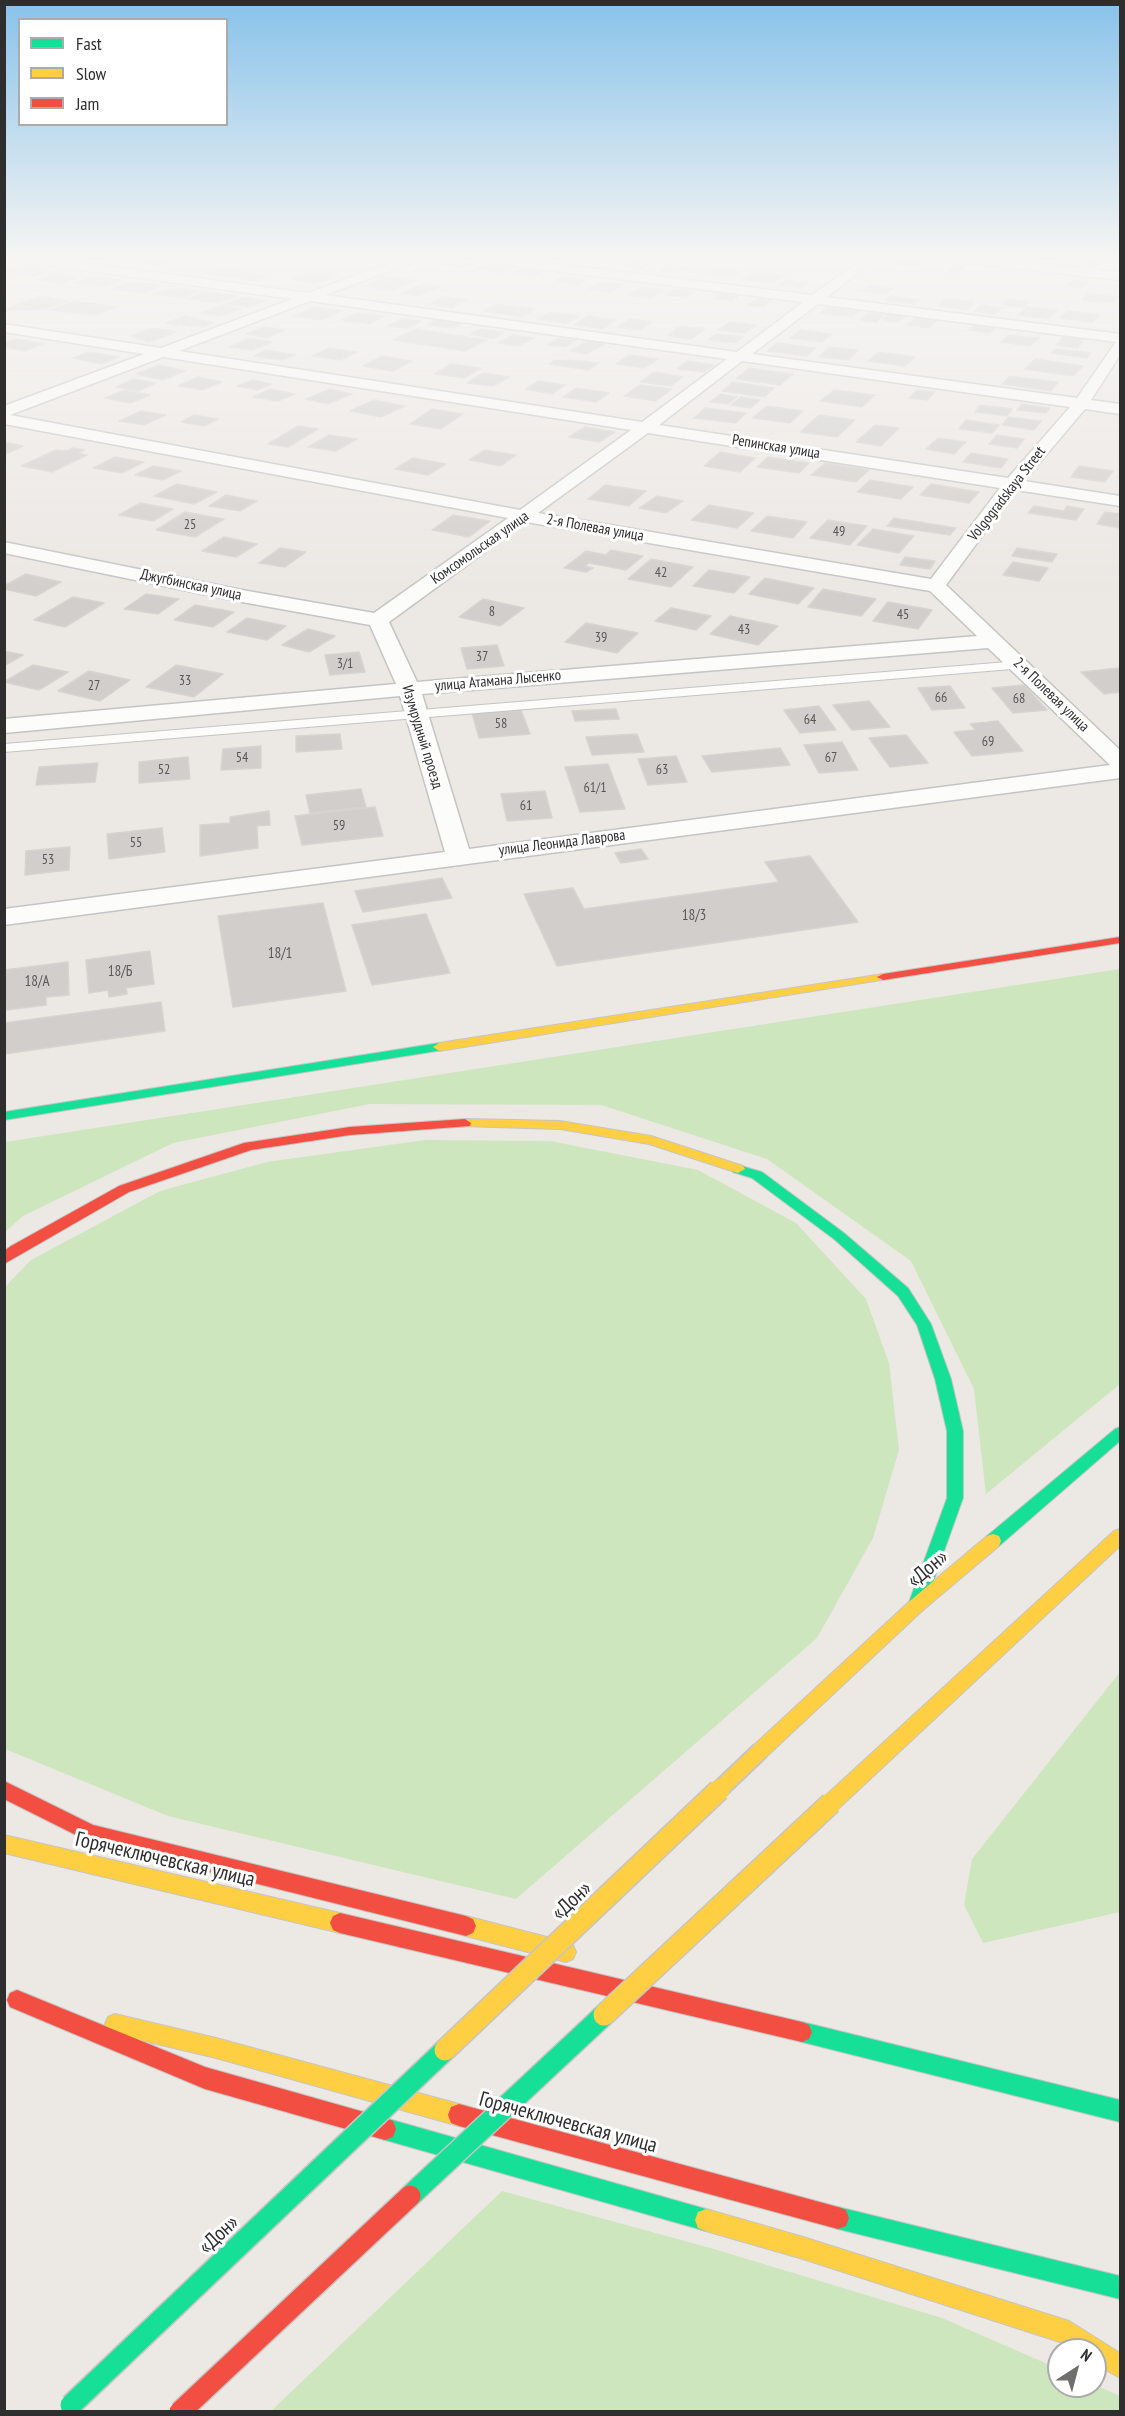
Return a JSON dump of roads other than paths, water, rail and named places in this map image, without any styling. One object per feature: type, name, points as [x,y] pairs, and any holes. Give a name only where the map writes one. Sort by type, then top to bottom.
[{"type":"main road","points":[[4,1116],[1120,940]]},
{"type":"main road","points":[[4,1259],[16,1249],[124,1189],[249,1146],[350,1131],[444,1122],[560,1125],[651,1140],[757,1175],[839,1236],[903,1292],[924,1324],[943,1379],[955,1431],[955,1498],[917,1605]]},
{"type":"main road","name":"«Дон»","points":[[67,2408],[917,1605],[1120,1433]]},
{"type":"main road","points":[[180,2412],[1120,1536]]},
{"type":"main road","points":[[4,1789],[90,1833],[274,1876],[582,1956]]},
{"type":"main road","name":"Горячеключевская улица","points":[[4,1844],[688,2004],[1120,2111]]},
{"type":"main road","points":[[627,1967],[661,1976]]},
{"type":"main road","points":[[10,1999],[205,2078],[803,2248],[1069,2333],[1120,2366]]},
{"type":"main road","name":"Горячеключевская улица","points":[[10,1999],[216,2048],[786,2205],[1120,2288]]},
{"type":"main road","points":[[819,2022],[1043,2091]]},
{"type":"street","points":[[4,412],[109,372]]},
{"type":"street","name":"Репинская улица","points":[[288,372],[1120,501]]},
{"type":"street","name":"Комсомольская улица","points":[[378,620],[525,516],[718,372]]},
{"type":"street","points":[[851,372],[1120,409]]},
{"type":"street","name":"Volgogradskaya Street","points":[[936,586],[1012,484],[1081,404],[1102,372]]},
{"type":"street","name":"2-я Полевая улица","points":[[4,419],[525,516],[936,586],[1120,762]]},
{"type":"street","name":"Джугбинская улица","points":[[4,547],[242,596],[378,620]]},
{"type":"street","name":"Изумрудный проезд","points":[[378,620],[409,689],[459,857]]},
{"type":"street","name":"улица Атамана Лысенко","points":[[4,728],[409,689],[993,641]]},
{"type":"street","points":[[4,728],[56,744]]},
{"type":"street","name":"улица Леонида Лаврова","points":[[4,917],[1120,771]]},
{"type":"lane","points":[[4,748],[1020,665]]}]
